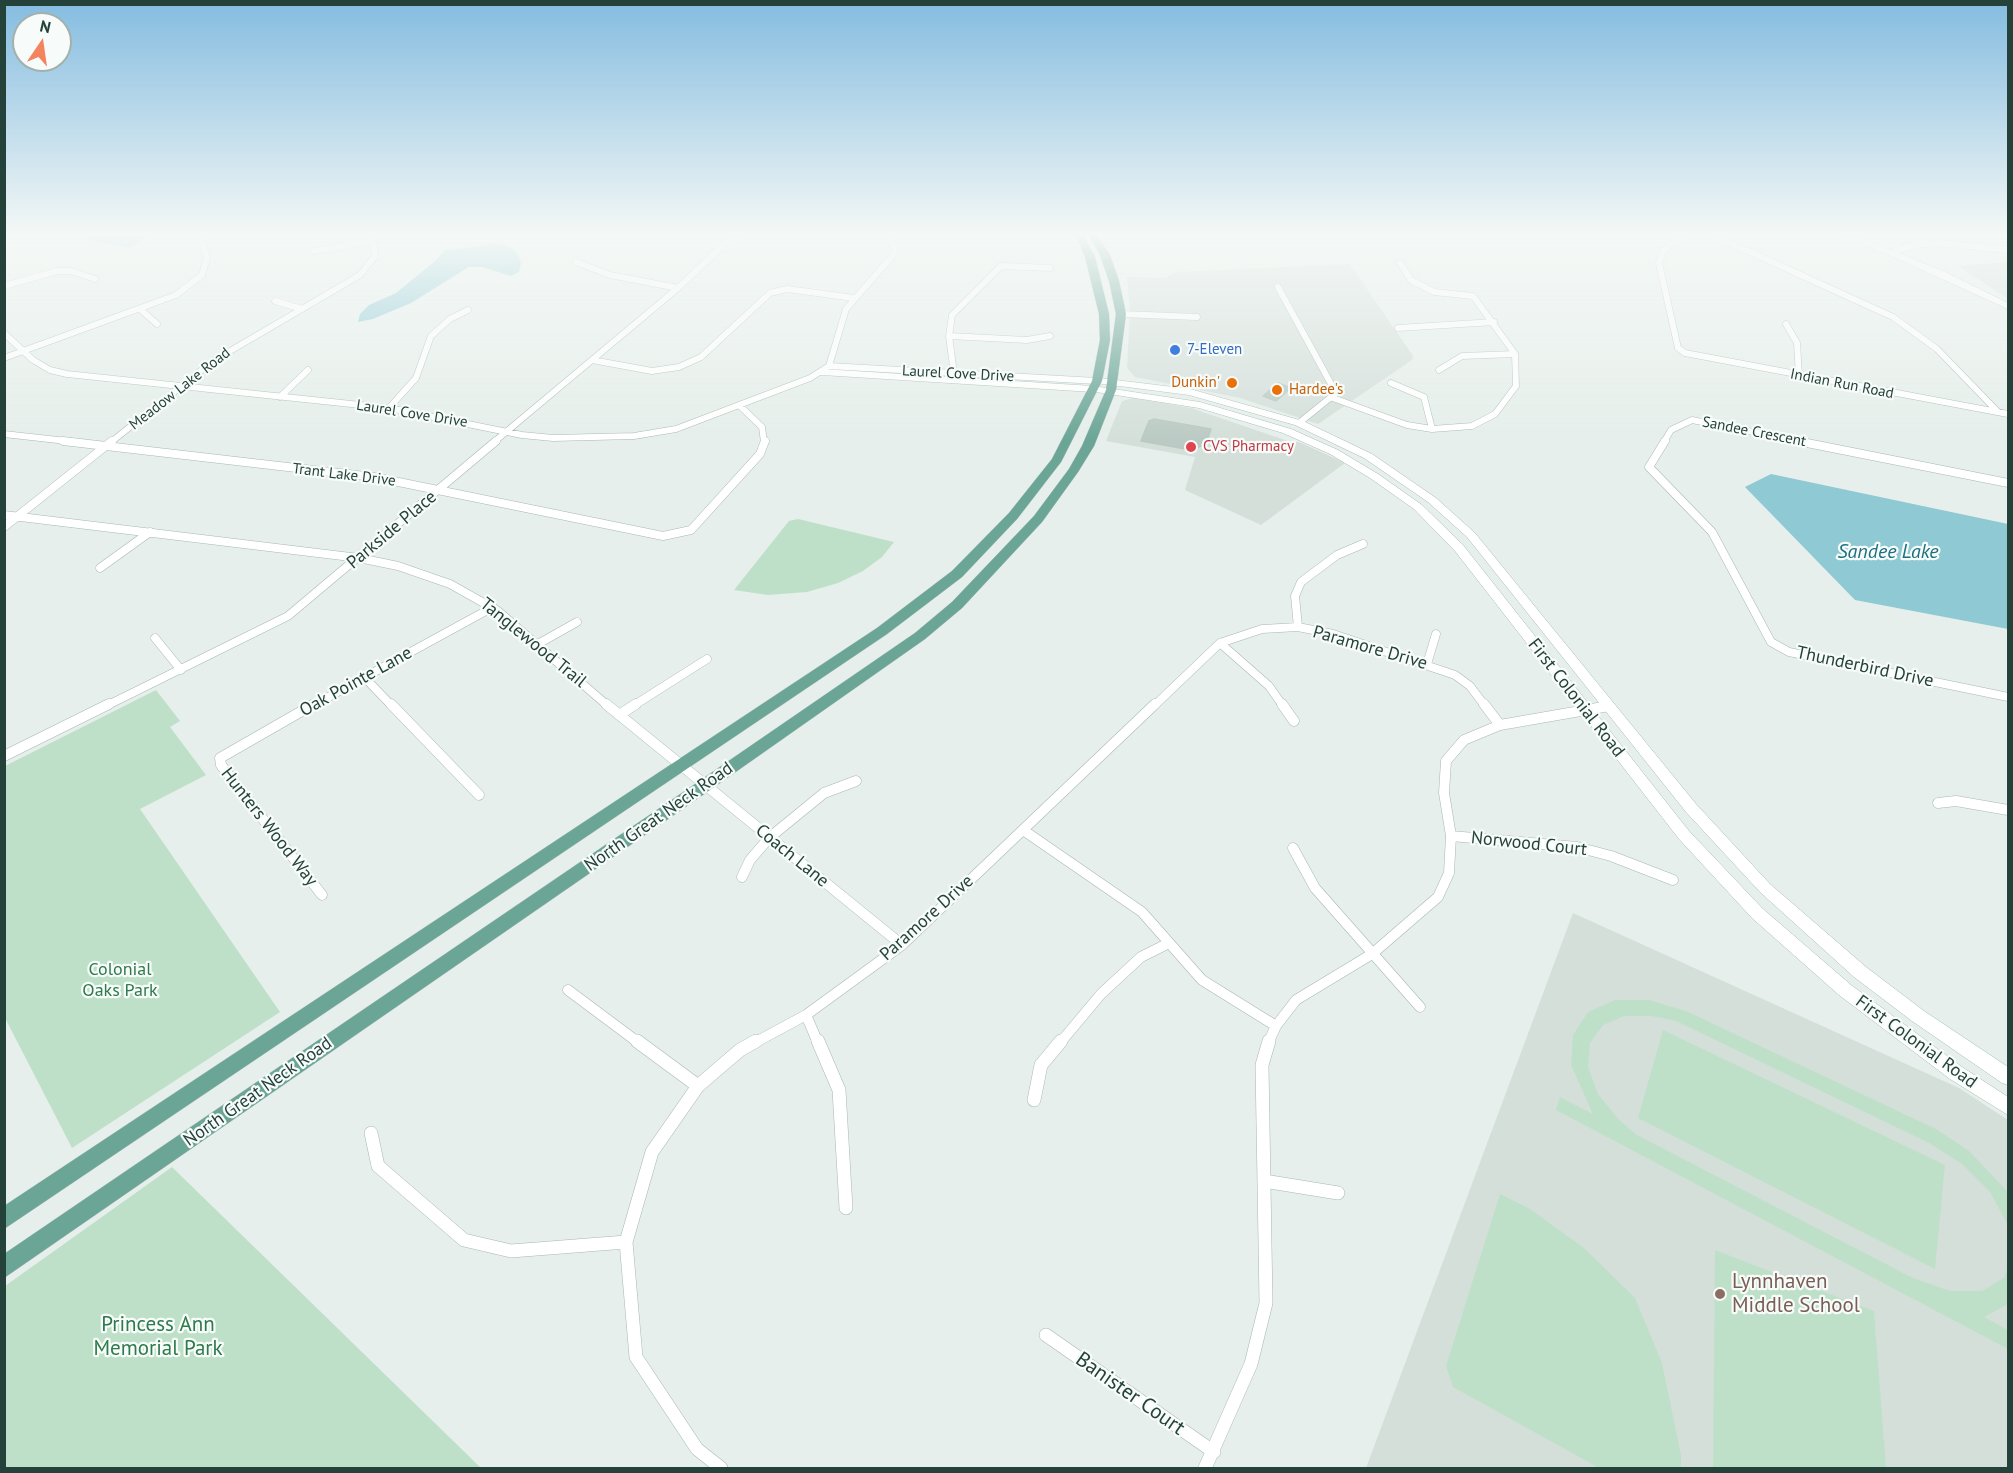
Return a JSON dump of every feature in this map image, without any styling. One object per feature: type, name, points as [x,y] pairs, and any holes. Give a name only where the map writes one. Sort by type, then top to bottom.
[{"type":"main road","name":"North Great Neck Road","points":[[4,1219],[882,631],[957,574],[1013,516],[1057,460],[1095,385],[1105,340],[1102,305]]},
{"type":"main road","name":"North Great Neck Road","points":[[4,1267],[920,636],[957,605],[1038,519],[1088,446],[1113,386],[1121,314],[1119,305]]},
{"type":"main road","name":"First Colonial Road","points":[[1095,385],[1199,394],[1299,423],[1368,456],[1432,500],[1471,535],[1691,808],[1787,909],[1851,965],[1918,1016],[2008,1077]]},
{"type":"main road","name":"First Colonial Road","points":[[1113,386],[1258,421],[1334,452],[1374,476],[1418,507],[1459,548],[1684,835],[1757,913],[1845,990],[1956,1073],[2008,1107]]},
{"type":"street","points":[[4,358],[154,305]]},
{"type":"street","points":[[286,305],[302,309]]},
{"type":"street","name":"Meadow Lake Road","points":[[4,527],[228,350],[310,305]]},
{"type":"street","name":"Parkside Place","points":[[4,756],[288,615],[359,558],[658,305]]},
{"type":"street","points":[[592,360],[652,371],[679,367],[701,357],[756,305]]},
{"type":"street","points":[[829,366],[841,319],[850,305]]},
{"type":"street","points":[[951,381],[954,374],[949,336],[952,315],[962,305]]},
{"type":"street","points":[[1288,305],[1336,393],[1333,398],[1299,423]]},
{"type":"street","points":[[1333,398],[1407,425],[1432,429],[1472,426],[1496,414],[1516,386],[1515,354],[1480,305]]},
{"type":"street","name":"Indian Run Road","points":[[1668,305],[1678,348],[1694,356],[2008,414]]},
{"type":"street","points":[[1866,305],[1893,317],[1937,349],[1998,412]]},
{"type":"street","points":[[141,310],[157,324]]},
{"type":"street","points":[[390,408],[416,378],[431,336],[450,319],[468,310]]},
{"type":"street","points":[[1121,314],[1197,317]]},
{"type":"street","points":[[1398,328],[1494,322]]},
{"type":"street","points":[[1786,324],[1793,332],[1797,343],[1799,375]]},
{"type":"street","name":"Laurel Cove Drive","points":[[4,333],[41,365],[67,374],[390,408],[507,432],[553,438],[642,436],[676,429],[740,406],[822,372],[829,366],[1095,385]]},
{"type":"street","points":[[949,336],[1027,340],[1050,336]]},
{"type":"street","points":[[1439,370],[1462,356],[1515,354]]},
{"type":"street","points":[[280,397],[308,370]]},
{"type":"street","name":"Laurel Cove Drive","points":[[822,372],[951,381],[1095,385]]},
{"type":"street","points":[[1390,382],[1424,397],[1432,429]]},
{"type":"street","name":"Trant Lake Drive","points":[[4,434],[374,477],[663,536],[691,530],[764,448],[764,434],[755,420],[740,406]]},
{"type":"street","name":"Sandee Crescent","points":[[1748,599],[1712,532],[1649,467],[1671,430],[1692,420],[2008,483]]},
{"type":"street","name":"Tanglewood Trail","points":[[4,515],[359,558],[426,574],[493,607],[681,767]]},
{"type":"street","points":[[100,568],[150,532]]},
{"type":"street","points":[[1298,627],[1295,596],[1301,582],[1337,555],[1363,544]]},
{"type":"street","name":"Thunderbird Drive","points":[[1748,599],[1771,642],[1789,652],[2008,697]]},
{"type":"street","name":"Oak Pointe Lane","points":[[220,758],[225,753],[493,607]]},
{"type":"street","points":[[538,644],[577,622]]},
{"type":"street","name":"Paramore Drive","points":[[721,1468],[697,1449],[636,1357],[626,1242],[652,1152],[698,1086],[740,1050],[806,1015],[902,945],[1220,642],[1262,629],[1298,627],[1333,634],[1455,675],[1470,686],[1500,725]]},
{"type":"street","points":[[1427,664],[1436,634]]},
{"type":"street","points":[[155,638],[180,670]]},
{"type":"street","points":[[1220,642],[1269,686],[1294,722]]},
{"type":"street","points":[[619,715],[707,659]]},
{"type":"street","points":[[364,677],[479,795]]},
{"type":"street","points":[[1205,1468],[1251,1364],[1266,1303],[1268,1271],[1262,1065],[1266,1047],[1276,1026],[1296,1000],[1372,954],[1438,897],[1449,873],[1451,836],[1444,793],[1446,760],[1464,740],[1500,725],[1609,706]]},
{"type":"street","name":"Hunters Wood Way","points":[[220,758],[221,765],[322,895]]},
{"type":"street","name":"Coach Lane","points":[[681,767],[902,945]]},
{"type":"street","points":[[742,877],[750,860],[769,838],[824,793],[856,782]]},
{"type":"street","points":[[1938,803],[1956,801],[2008,810]]},
{"type":"street","points":[[1023,830],[1142,912],[1202,980],[1276,1026]]},
{"type":"street","name":"Norwood Court","points":[[1451,836],[1577,847],[1611,856],[1673,880]]},
{"type":"street","points":[[1293,848],[1315,888],[1420,1007]]},
{"type":"street","points":[[1034,1100],[1041,1065],[1101,994],[1141,957],[1169,943]]},
{"type":"street","points":[[568,990],[698,1086]]},
{"type":"street","points":[[806,1015],[839,1090],[846,1208]]},
{"type":"street","points":[[371,1133],[378,1166],[465,1240],[511,1251],[626,1242]]},
{"type":"street","points":[[1264,1181],[1338,1193]]},
{"type":"street","name":"Banister Court","points":[[1046,1335],[1214,1452]]},
{"type":"shaded area","points":[[1130,305],[1378,305],[1413,356],[1412,360],[1318,424],[1240,398],[1135,377],[1127,368]]},
{"type":"shaded area","points":[[1133,398],[1191,408],[1291,442],[1299,442],[1345,463],[1261,525],[1185,490],[1195,457],[1106,441],[1122,401]]},
{"type":"shaded area","name":"Lynnhaven Middle School","points":[[1573,913],[1959,1088],[2008,1120],[2008,1468],[1366,1468]]},
{"type":"green space","points":[[798,519],[894,542],[882,557],[863,571],[838,583],[807,592],[768,595],[734,590],[789,521]]},
{"type":"green space","name":"Colonial Oaks Park","points":[[156,690],[180,721],[170,727],[206,775],[140,809],[280,1012],[72,1148],[5,1018],[5,766]]},
{"type":"green space","points":[[1615,1000],[1649,1000],[1686,1011],[1936,1129],[1969,1151],[2008,1192],[2008,1225],[1990,1192],[1962,1164],[1929,1143],[1676,1021],[1652,1016],[1624,1016],[1603,1025],[1590,1043],[1588,1067],[1598,1094],[1619,1120],[1637,1135],[1913,1278],[1950,1291],[1982,1291],[2004,1278],[2008,1267],[2008,1304],[1984,1317],[2008,1330],[2008,1349],[1556,1110],[1560,1097],[1593,1114],[1571,1065],[1573,1035],[1588,1012]]},
{"type":"green space","points":[[1663,1030],[1945,1165],[1935,1269],[1638,1118]]},
{"type":"green space","name":"Princess Ann Memorial Park","points":[[172,1167],[481,1468],[5,1468],[5,1286]]},
{"type":"green space","points":[[1500,1194],[1530,1209],[1584,1248],[1635,1298],[1662,1363],[1681,1455],[1681,1468],[1599,1468],[1453,1387],[1446,1366]]},
{"type":"green space","points":[[1715,1250],[1874,1311],[1886,1468],[1713,1468]]},
{"type":"water","points":[[369,305],[407,305],[373,319],[358,322],[360,314]]},
{"type":"water","name":"Sandee Lake","points":[[1771,474],[2008,524],[2008,629],[1855,600],[1745,487]]},
{"type":"building","name":"Hardee's","points":[[1278,383],[1291,388],[1276,401],[1263,396]]},
{"type":"building","name":"CVS Pharmacy","points":[[1154,419],[1211,429],[1206,444],[1191,450],[1141,441],[1149,421]]},
{"type":"place","name":"7-Eleven","points":[[1175,350]]},
{"type":"place","name":"Dunkin'","points":[[1232,383]]},
{"type":"place","name":"Hardee's","points":[[1277,390]]},
{"type":"place","name":"CVS Pharmacy","points":[[1191,447]]},
{"type":"place","name":"Lynnhaven Middle School","points":[[1720,1294]]}]
